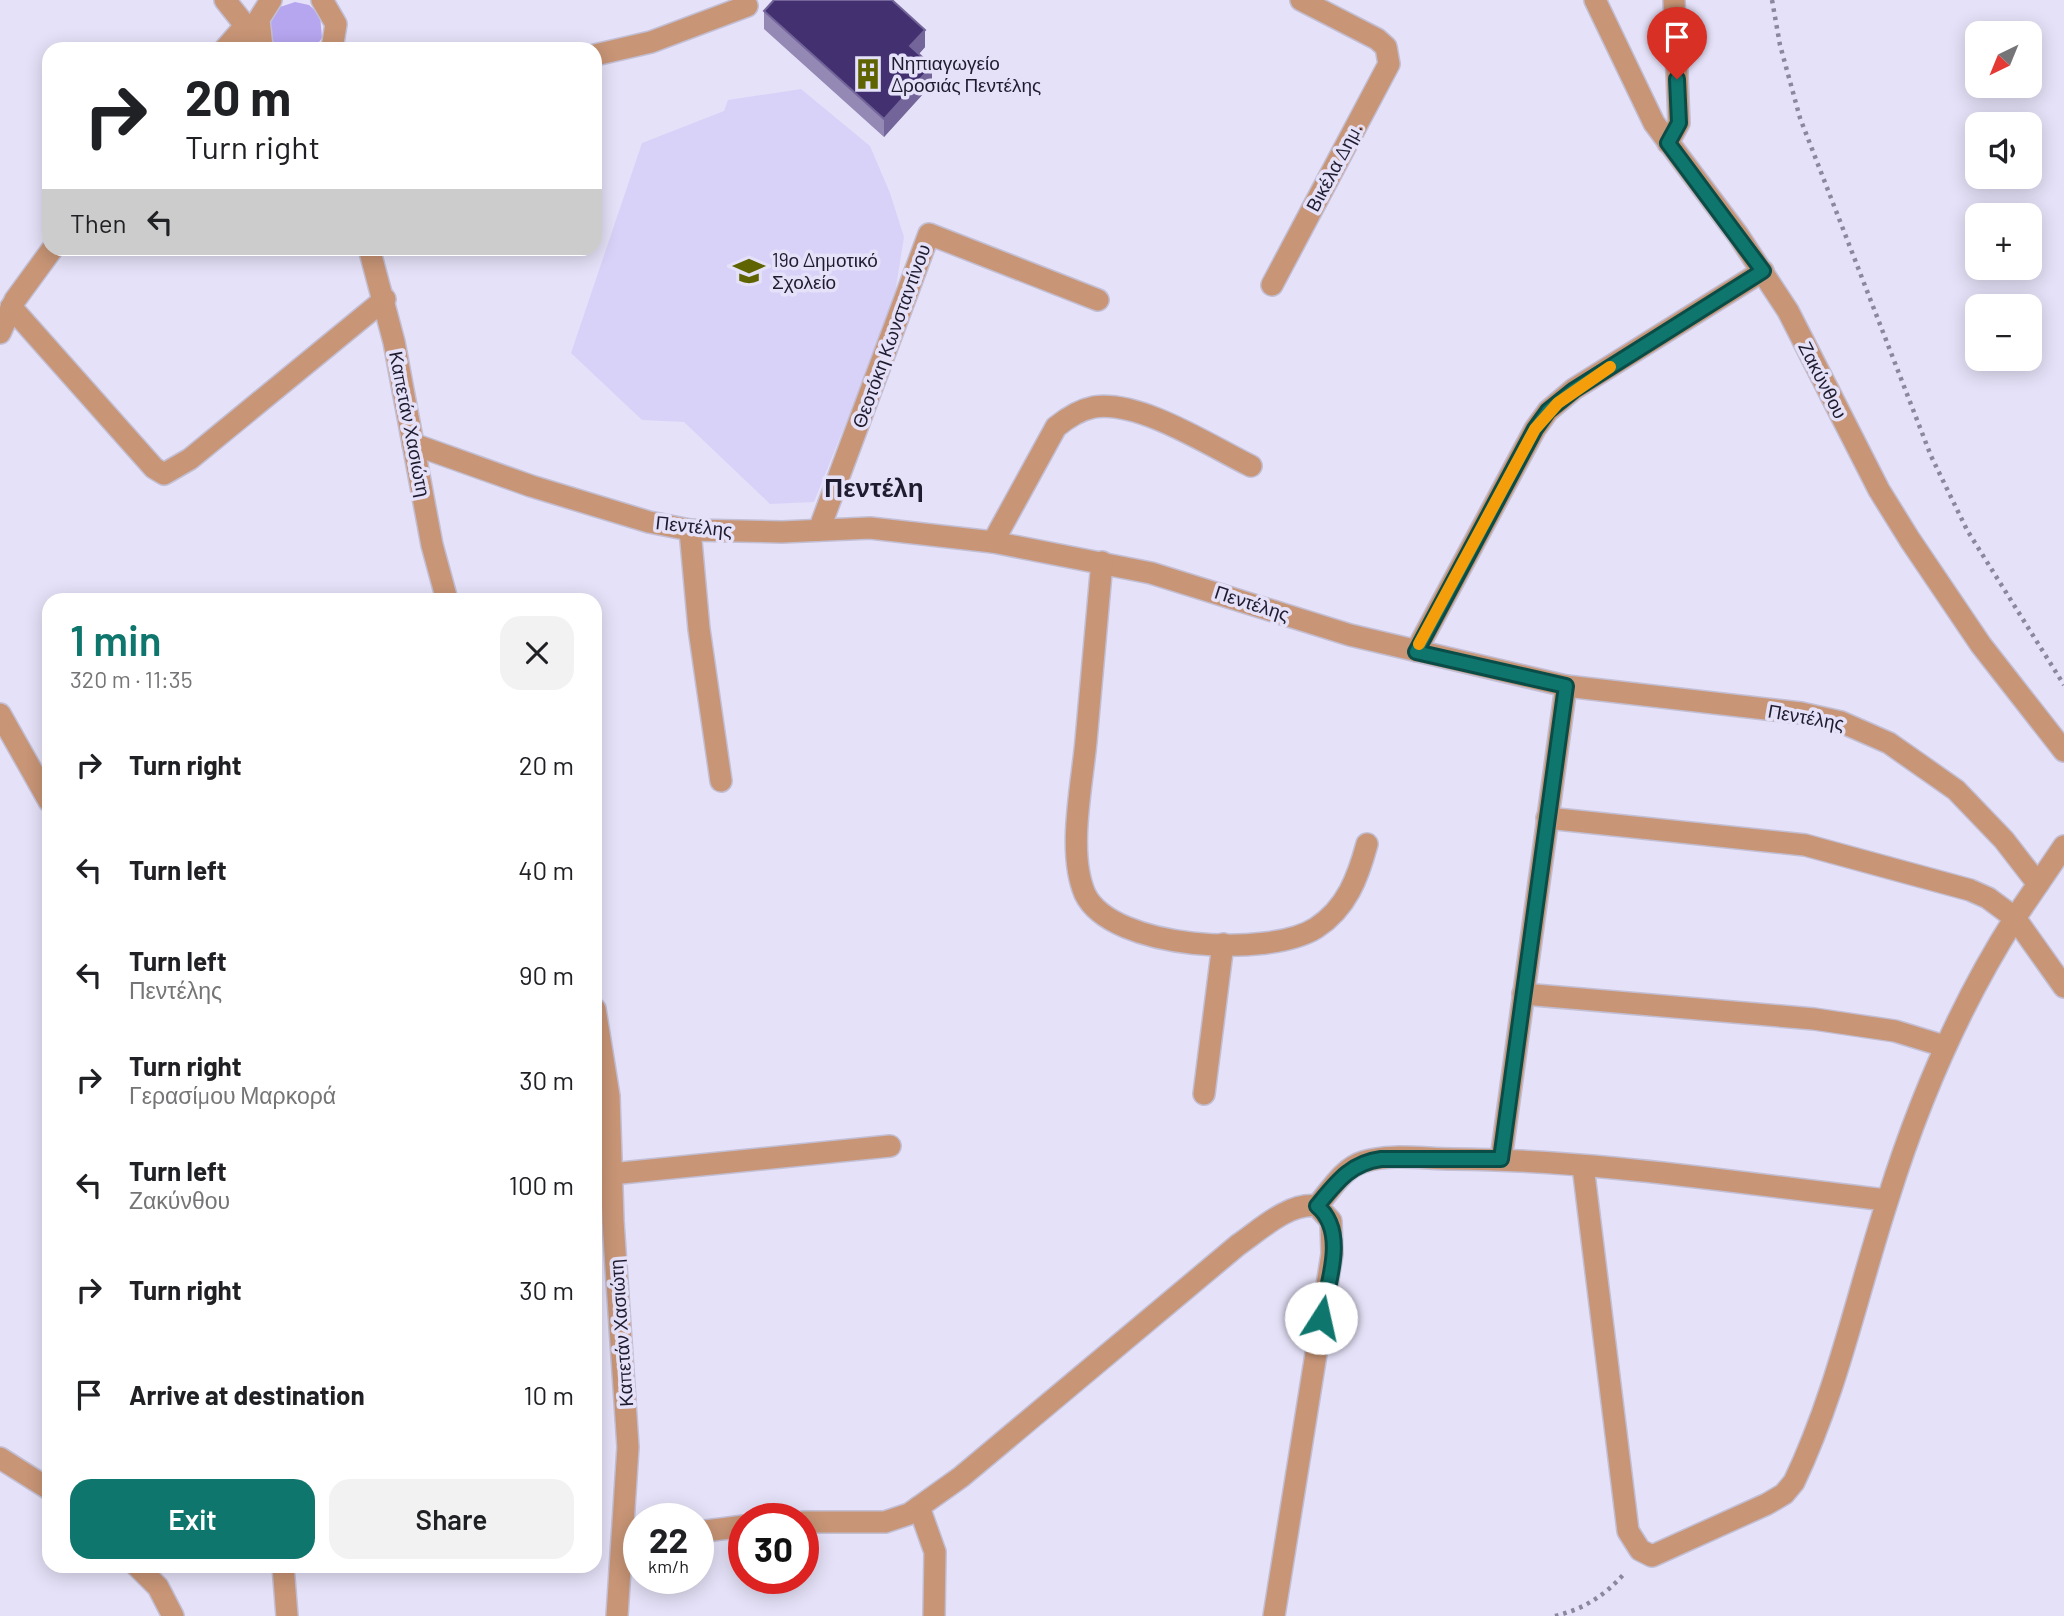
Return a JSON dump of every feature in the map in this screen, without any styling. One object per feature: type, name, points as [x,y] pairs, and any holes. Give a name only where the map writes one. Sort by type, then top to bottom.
[{"type":"street","name":"Βικέλα Δημ.","points":[[1272,285],[1389,64],[1385,47],[1367,34],[1301,0]]},
{"type":"street","name":"Ζακύνθου","points":[[1595,0],[1634,87],[1668,143],[1763,271],[1788,311],[1879,490],[1910,540],[1981,645],[2064,751]]},
{"type":"street","points":[[1668,143],[1679,123],[1675,0]]},
{"type":"street","points":[[226,1],[270,1]]},
{"type":"street","points":[[226,1],[257,42]]},
{"type":"street","points":[[261,42],[259,19],[270,1]]},
{"type":"street","points":[[326,2],[337,30],[334,42]]},
{"type":"street","points":[[602,53],[651,42],[747,6]]},
{"type":"street","points":[[231,42],[246,26]]},
{"type":"street","name":"Θεοτόκη Κωνσταντίνου","points":[[819,530],[929,234],[1098,300]]},
{"type":"street","points":[[0,332],[11,307],[47,256]]},
{"type":"street","name":"Καπετάν Χασιώτη","points":[[372,256],[385,299],[432,545],[445,593]]},
{"type":"street","points":[[1416,652],[1504,484],[1548,411],[1574,390],[1763,271]]},
{"type":"street","points":[[11,307],[154,468],[164,474],[190,459],[385,299]]},
{"type":"street","points":[[993,542],[1056,427],[1070,416],[1095,407],[1129,409],[1251,466]]},
{"type":"street","name":"Πεντέλης","points":[[413,444],[531,486],[649,522],[690,530],[907,530],[993,542],[1102,562],[1210,589],[1350,635],[1566,686],[1801,713],[1867,731],[1907,754],[1956,790],[2004,840],[2038,884]]},
{"type":"street","points":[[690,530],[699,629],[721,781]]},
{"type":"street","points":[[1102,562],[1078,830],[1080,879],[1091,904],[1117,925],[1158,936],[1223,944],[1270,942],[1315,928],[1346,899],[1359,872],[1367,844]]},
{"type":"street","points":[[1501,1159],[1566,686]]},
{"type":"street","points":[[0,714],[42,789]]},
{"type":"street","points":[[1547,818],[1805,845],[1970,890],[1988,898],[2015,918],[2064,987]]},
{"type":"street","points":[[1583,1166],[1628,1531],[1640,1550],[1652,1556],[1766,1504],[1784,1494],[1794,1482],[1851,1331],[1887,1199],[1919,1106],[1944,1046],[1974,986],[2015,918],[2064,846]]},
{"type":"street","points":[[1204,1094],[1223,944]]},
{"type":"street","points":[[1524,994],[1814,1019],[1895,1031],[1944,1046]]},
{"type":"street","name":"Καπετάν Χασιώτη","points":[[602,1052],[609,1096],[630,1503]]},
{"type":"street","points":[[611,1174],[890,1146]]},
{"type":"street","points":[[1317,1206],[1344,1174],[1363,1162],[1399,1158],[1501,1159],[1887,1199]]},
{"type":"street","points":[[819,1522],[885,1522],[919,1507],[961,1477],[1238,1245],[1291,1211],[1308,1205],[1317,1206],[1331,1221],[1332,1254],[1274,1616]]},
{"type":"street","points":[[0,1458],[42,1485]]},
{"type":"street","points":[[919,1507],[935,1552],[934,1616]]},
{"type":"street","points":[[143,1573],[158,1587],[173,1616]]},
{"type":"street","points":[[284,1573],[287,1616]]},
{"type":"street","name":"Καπετάν Χασιώτη","points":[[617,1616],[623,1583]]},
{"type":"path","points":[[1772,0],[1780,45],[1800,118],[1926,445],[1967,530],[2064,685]]},
{"type":"path","points":[[1555,1616],[1578,1610],[1595,1600],[1627,1570],[1640,1550]]},
{"type":"shaded area","points":[[295,2],[309,5],[320,15],[322,38],[319,42],[274,42],[270,36],[270,20],[280,7]]},
{"type":"shaded area","name":"19ο Δημοτικό Σχολείο","points":[[801,89],[870,146],[890,193],[904,237],[893,306],[814,502],[770,504],[684,422],[642,420],[571,353],[642,143],[724,111],[728,100]]},
{"type":"building","name":"Νηπιαγωγείο Δροσιάς Πεντέλης","points":[[774,0],[892,0],[925,30],[910,46],[932,66],[884,119],[764,11]]},
{"type":"slow traffic","points":[[1419,644],[1535,429],[1548,411],[1610,367]]},
{"type":"place","name":"Νηπιαγωγείο Δροσιάς Πεντέλης","points":[[868,74]]},
{"type":"place","name":"19ο Δημοτικό Σχολείο","points":[[749,271]]},
{"type":"district","name":"Πεντέλη","points":[[874,488]]},
{"type":"route","points":[[1321,1318],[1333,1236],[1331,1221],[1317,1206],[1349,1170],[1363,1162],[1381,1159],[1501,1159],[1566,686],[1416,652],[1479,529],[1535,429],[1548,411],[1574,390],[1763,271],[1668,143],[1677,131],[1679,123],[1677,79]]}]
